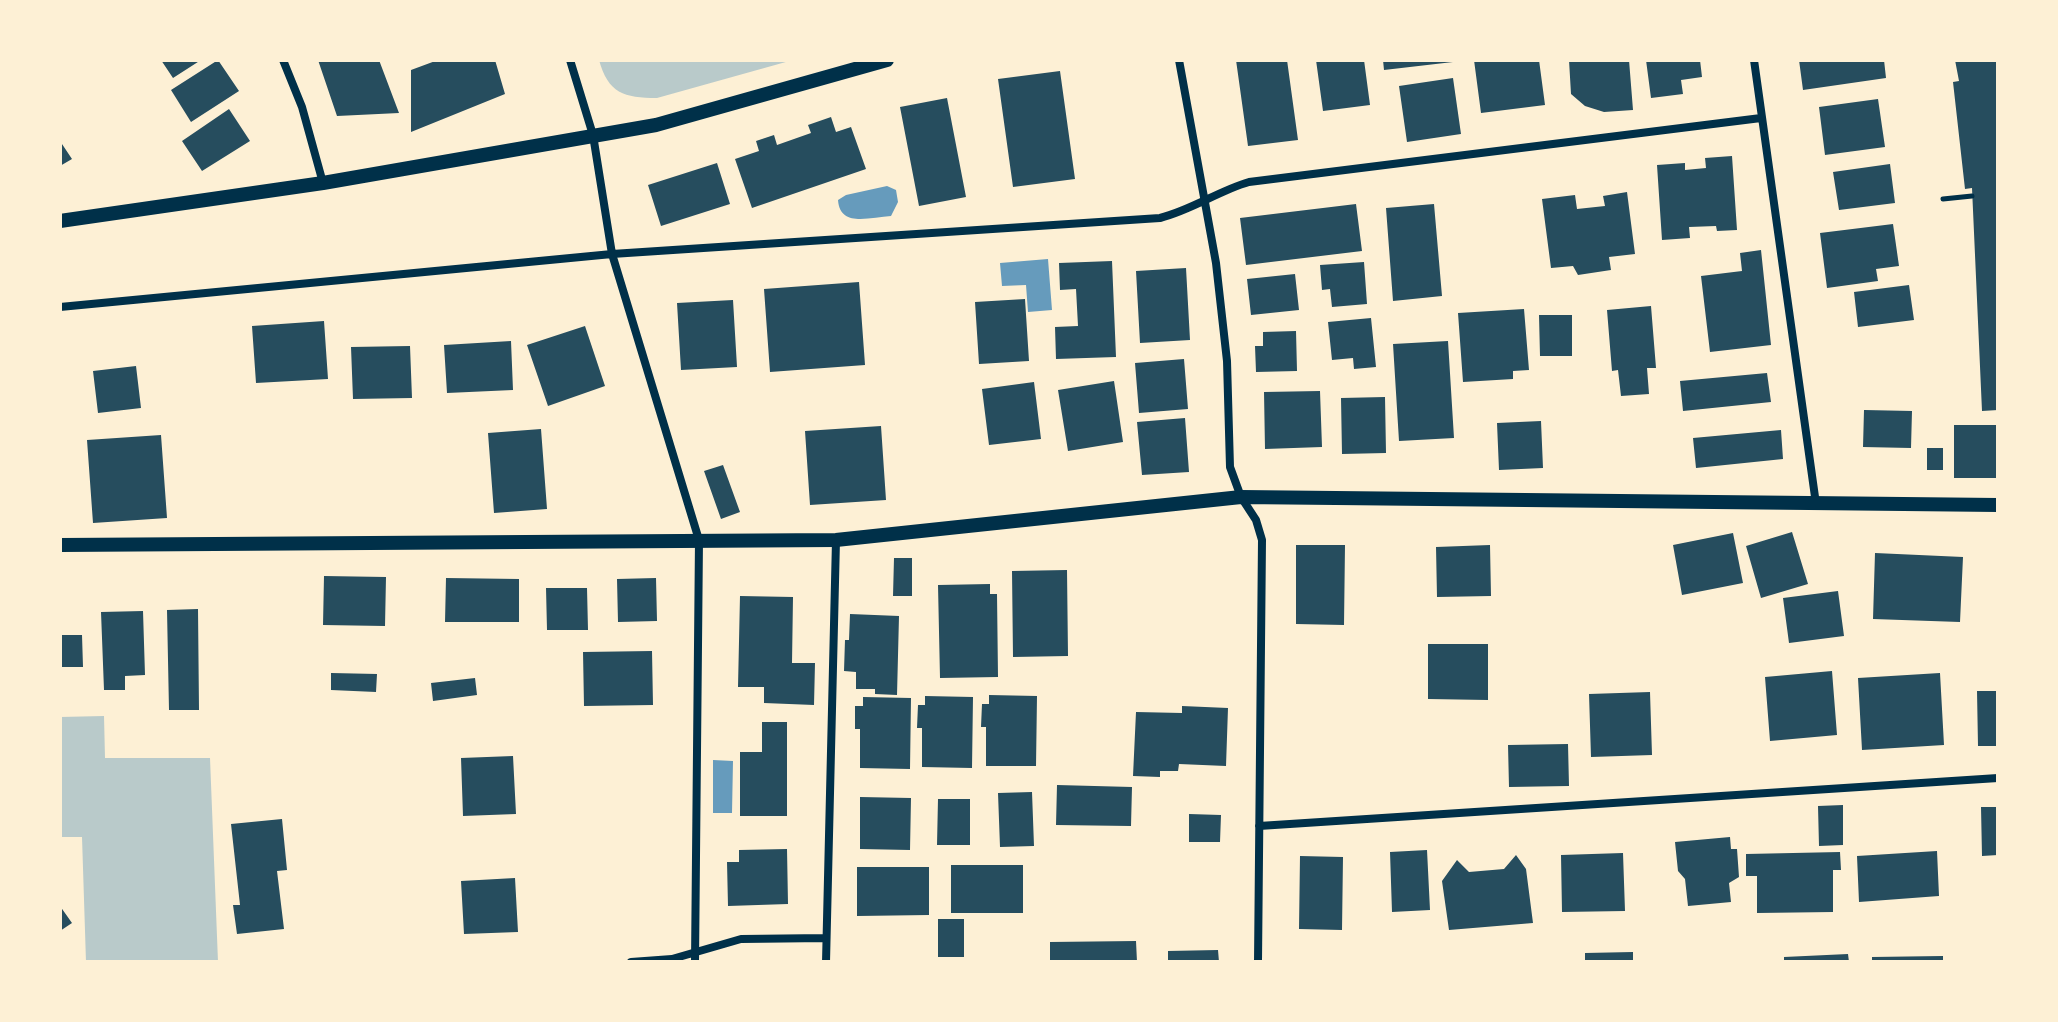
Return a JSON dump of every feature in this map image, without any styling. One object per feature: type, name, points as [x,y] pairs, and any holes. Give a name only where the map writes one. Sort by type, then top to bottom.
[{"type":"street","points":[[283,60],[302,107],[323,183]]},
{"type":"street","points":[[570,60],[593,135],[612,254],[699,540],[695,962]]},
{"type":"street","points":[[60,221],[323,183],[656,125],[887,60]]},
{"type":"street","points":[[1179,60],[1216,263],[1227,361],[1230,467],[1241,497],[1256,520],[1262,540],[1258,962]]},
{"type":"street","points":[[1754,60],[1816,505]]},
{"type":"street","points":[[60,307],[612,254],[1160,218],[1184,212],[1225,189],[1249,182],[1761,118]]},
{"type":"street","points":[[60,545],[836,540],[1241,497],[1998,505]]},
{"type":"street","points":[[826,962],[836,540]]},
{"type":"street","points":[[1259,826],[1998,778]]},
{"type":"street","points":[[631,962],[672,959],[741,939],[826,938]]},
{"type":"path","points":[[1943,199],[1972,196]]},
{"type":"shaded area","points":[[599,60],[793,60],[657,98],[635,97],[619,91],[607,80]]},
{"type":"shaded area","points":[[104,716],[105,758],[210,758],[218,962],[86,962],[82,837],[60,837],[60,717]]},
{"type":"water","points":[[887,186],[896,190],[898,202],[891,216],[857,219],[850,218],[840,209],[838,200],[846,195]]},
{"type":"water","points":[[1048,259],[1052,310],[1028,312],[1026,285],[1002,286],[1000,263]]},
{"type":"water","points":[[713,760],[733,761],[732,813],[713,813]]},
{"type":"building","points":[[161,60],[201,60],[173,78]]},
{"type":"building","points":[[218,60],[239,91],[191,122],[171,90]]},
{"type":"building","points":[[318,60],[379,60],[399,113],[337,116]]},
{"type":"building","points":[[438,60],[495,60],[505,94],[411,132],[411,70]]},
{"type":"building","points":[[1236,60],[1287,60],[1298,140],[1248,146]]},
{"type":"building","points":[[1316,60],[1364,60],[1370,105],[1323,111]]},
{"type":"building","points":[[1383,60],[1453,60],[1453,62],[1384,70]]},
{"type":"building","points":[[1474,60],[1539,60],[1545,105],[1481,113]]},
{"type":"building","points":[[1569,60],[1629,60],[1633,110],[1604,112],[1585,106],[1571,94]]},
{"type":"building","points":[[1646,60],[1700,60],[1702,77],[1681,80],[1683,94],[1651,98]]},
{"type":"building","points":[[1799,60],[1884,60],[1886,78],[1803,90]]},
{"type":"building","points":[[1955,60],[1998,60],[1998,410],[1982,411],[1972,188],[1965,189],[1953,82],[1959,81]]},
{"type":"building","points":[[1060,71],[1075,179],[1013,187],[998,79]]},
{"type":"building","points":[[1453,78],[1461,134],[1407,142],[1399,86]]},
{"type":"building","points":[[947,98],[966,197],[919,206],[900,107]]},
{"type":"building","points":[[1878,99],[1885,147],[1825,155],[1819,107]]},
{"type":"building","points":[[229,109],[250,141],[202,171],[182,141]]},
{"type":"building","points":[[831,117],[836,132],[851,127],[866,169],[752,208],[735,159],[759,151],[756,141],[774,135],[777,145],[811,133],[808,125]]},
{"type":"building","points":[[60,141],[72,159],[60,166]]},
{"type":"building","points":[[1732,156],[1737,230],[1717,231],[1716,226],[1689,227],[1690,238],[1662,240],[1657,165],[1685,163],[1685,170],[1706,168],[1705,158]]},
{"type":"building","points":[[717,163],[730,204],[661,226],[648,185]]},
{"type":"building","points":[[1890,164],[1895,203],[1839,210],[1833,172]]},
{"type":"building","points":[[1627,192],[1635,254],[1609,257],[1611,270],[1578,275],[1573,266],[1551,268],[1542,199],[1575,195],[1577,209],[1605,206],[1603,196]]},
{"type":"building","points":[[1356,204],[1362,251],[1246,265],[1240,218]]},
{"type":"building","points":[[1434,204],[1442,296],[1393,301],[1386,208]]},
{"type":"building","points":[[1893,224],[1899,266],[1876,269],[1878,281],[1827,288],[1820,233]]},
{"type":"building","points":[[1761,250],[1771,345],[1710,352],[1701,276],[1742,271],[1740,253]]},
{"type":"building","points":[[1112,261],[1116,357],[1056,359],[1055,327],[1078,326],[1076,289],[1060,290],[1059,263]]},
{"type":"building","points":[[1364,262],[1367,304],[1332,307],[1330,289],[1322,290],[1320,265]]},
{"type":"building","points":[[1186,268],[1190,340],[1140,343],[1136,271]]},
{"type":"building","points":[[1295,274],[1299,310],[1251,315],[1247,279]]},
{"type":"building","points":[[859,282],[865,365],[770,372],[764,289]]},
{"type":"building","points":[[1909,285],[1914,320],[1858,327],[1854,292]]},
{"type":"building","points":[[1025,299],[1029,361],[979,364],[975,302]]},
{"type":"building","points":[[733,300],[737,367],[681,370],[677,303]]},
{"type":"building","points":[[1651,306],[1656,368],[1647,368],[1649,394],[1621,396],[1618,370],[1612,371],[1607,310]]},
{"type":"building","points":[[1524,309],[1529,370],[1513,371],[1513,379],[1463,382],[1458,313]]},
{"type":"building","points":[[1539,315],[1572,315],[1572,356],[1540,356]]},
{"type":"building","points":[[1371,318],[1376,367],[1354,369],[1353,358],[1332,360],[1328,322]]},
{"type":"building","points":[[324,321],[328,379],[256,383],[252,326]]},
{"type":"building","points":[[585,326],[605,386],[548,406],[527,345]]},
{"type":"building","points":[[1296,331],[1297,371],[1256,372],[1255,346],[1263,346],[1263,332]]},
{"type":"building","points":[[511,341],[513,390],[447,393],[444,345]]},
{"type":"building","points":[[1448,341],[1454,438],[1399,441],[1393,344]]},
{"type":"building","points":[[410,346],[412,398],[353,399],[351,347]]},
{"type":"building","points":[[1184,359],[1188,409],[1139,413],[1135,363]]},
{"type":"building","points":[[136,366],[141,408],[98,413],[93,371]]},
{"type":"building","points":[[1767,373],[1771,402],[1683,411],[1680,381]]},
{"type":"building","points":[[1114,381],[1123,442],[1068,451],[1058,390]]},
{"type":"building","points":[[1034,382],[1041,439],[989,445],[982,389]]},
{"type":"building","points":[[1320,391],[1322,447],[1265,449],[1264,392]]},
{"type":"building","points":[[1385,397],[1386,453],[1342,454],[1341,398]]},
{"type":"building","points":[[1864,410],[1912,411],[1911,448],[1863,447]]},
{"type":"building","points":[[1185,418],[1189,472],[1142,475],[1137,422]]},
{"type":"building","points":[[1541,421],[1543,468],[1499,470],[1497,423]]},
{"type":"building","points":[[1954,425],[1998,425],[1998,478],[1954,478]]},
{"type":"building","points":[[881,426],[886,500],[810,505],[805,431]]},
{"type":"building","points":[[541,429],[547,509],[494,513],[488,433]]},
{"type":"building","points":[[1781,430],[1783,459],[1696,468],[1693,438]]},
{"type":"building","points":[[161,435],[167,518],[93,523],[87,440]]},
{"type":"building","points":[[1927,448],[1943,448],[1943,470],[1927,470]]},
{"type":"building","points":[[723,465],[740,512],[721,519],[704,471]]},
{"type":"building","points":[[1792,532],[1808,584],[1761,598],[1746,546]]},
{"type":"building","points":[[1733,533],[1743,583],[1682,595],[1673,545]]},
{"type":"building","points":[[1296,545],[1345,545],[1344,625],[1296,624]]},
{"type":"building","points":[[1490,545],[1491,596],[1437,597],[1436,547]]},
{"type":"building","points":[[1875,553],[1963,557],[1960,622],[1873,619]]},
{"type":"building","points":[[894,558],[912,558],[912,596],[893,596]]},
{"type":"building","points":[[1067,570],[1068,656],[1013,657],[1012,571]]},
{"type":"building","points":[[324,576],[386,577],[385,626],[323,625]]},
{"type":"building","points":[[446,578],[519,579],[519,622],[445,622]]},
{"type":"building","points":[[656,578],[657,621],[618,622],[617,579]]},
{"type":"building","points":[[990,584],[990,594],[997,594],[998,677],[940,678],[938,585]]},
{"type":"building","points":[[546,588],[587,588],[588,630],[547,630]]},
{"type":"building","points":[[1838,591],[1844,636],[1789,643],[1783,598]]},
{"type":"building","points":[[740,596],[793,597],[792,663],[815,663],[814,705],[764,703],[764,687],[738,687]]},
{"type":"building","points":[[198,609],[199,710],[169,710],[167,610]]},
{"type":"building","points":[[143,611],[145,675],[125,676],[125,690],[104,690],[101,612]]},
{"type":"building","points":[[850,614],[899,616],[897,695],[875,694],[875,689],[856,689],[856,672],[844,671]]},
{"type":"building","points":[[60,635],[82,635],[83,667],[60,667]]},
{"type":"building","points":[[1428,644],[1488,644],[1488,700],[1428,699]]},
{"type":"building","points":[[652,651],[653,705],[584,706],[583,652]]},
{"type":"building","points":[[1832,671],[1837,735],[1770,741],[1765,677]]},
{"type":"building","points":[[331,673],[377,674],[376,692],[331,690]]},
{"type":"building","points":[[1940,673],[1944,745],[1862,750],[1858,678]]},
{"type":"building","points":[[475,678],[477,695],[433,701],[431,683]]},
{"type":"building","points":[[1977,691],[1998,691],[1998,746],[1978,746]]},
{"type":"building","points":[[1650,692],[1652,755],[1591,757],[1589,694]]},
{"type":"building","points":[[989,695],[1037,696],[1036,766],[986,766],[986,727],[981,727],[982,704],[989,704]]},
{"type":"building","points":[[925,696],[973,697],[972,768],[922,767],[922,728],[917,728],[918,705],[925,705]]},
{"type":"building","points":[[863,697],[911,698],[910,769],[860,768],[860,729],[855,729],[855,706],[863,706]]},
{"type":"building","points":[[1182,706],[1228,708],[1226,766],[1179,764],[1178,771],[1160,771],[1160,777],[1133,776],[1136,712],[1182,713]]},
{"type":"building","points":[[762,722],[787,722],[787,816],[740,816],[740,752],[762,752]]},
{"type":"building","points":[[1568,744],[1569,786],[1509,787],[1508,745]]},
{"type":"building","points":[[513,756],[516,814],[463,816],[461,758]]},
{"type":"building","points":[[1057,785],[1132,787],[1131,826],[1056,825]]},
{"type":"building","points":[[1032,792],[1034,846],[1000,847],[998,793]]},
{"type":"building","points":[[860,797],[911,798],[910,850],[860,849]]},
{"type":"building","points":[[938,799],[970,799],[970,845],[937,845]]},
{"type":"building","points":[[1843,805],[1843,845],[1819,846],[1818,806]]},
{"type":"building","points":[[1981,807],[1998,807],[1998,855],[1982,856]]},
{"type":"building","points":[[1189,814],[1221,815],[1220,842],[1189,842]]},
{"type":"building","points":[[282,819],[287,870],[277,871],[284,929],[237,934],[233,905],[240,905],[231,824]]},
{"type":"building","points":[[1730,837],[1731,849],[1737,849],[1739,877],[1729,883],[1731,902],[1688,906],[1685,879],[1678,871],[1675,842]]},
{"type":"building","points":[[787,849],[788,904],[728,906],[727,862],[739,862],[739,850]]},
{"type":"building","points":[[1427,850],[1430,910],[1392,912],[1390,852]]},
{"type":"building","points":[[1937,851],[1939,896],[1859,902],[1857,856]]},
{"type":"building","points":[[1840,852],[1841,870],[1833,870],[1833,912],[1757,913],[1757,876],[1746,876],[1746,854]]},
{"type":"building","points":[[1623,853],[1625,911],[1562,912],[1561,855]]},
{"type":"building","points":[[1516,855],[1526,869],[1533,923],[1449,930],[1442,881],[1457,860],[1469,872],[1504,869]]},
{"type":"building","points":[[1300,856],[1343,857],[1342,930],[1299,929]]},
{"type":"building","points":[[951,865],[1023,865],[1023,913],[951,913]]},
{"type":"building","points":[[857,867],[929,867],[929,915],[857,916]]},
{"type":"building","points":[[515,878],[518,932],[464,934],[461,881]]},
{"type":"building","points":[[60,906],[72,923],[60,931]]},
{"type":"building","points":[[938,919],[964,919],[964,957],[938,957]]},
{"type":"building","points":[[1136,941],[1137,962],[1050,962],[1050,942]]},
{"type":"building","points":[[1218,950],[1219,962],[1168,962],[1168,951]]},
{"type":"building","points":[[1633,952],[1633,962],[1585,962],[1585,953]]},
{"type":"building","points":[[1848,954],[1849,962],[1784,962],[1784,957]]},
{"type":"building","points":[[1943,956],[1943,962],[1872,962],[1872,957]]}]
